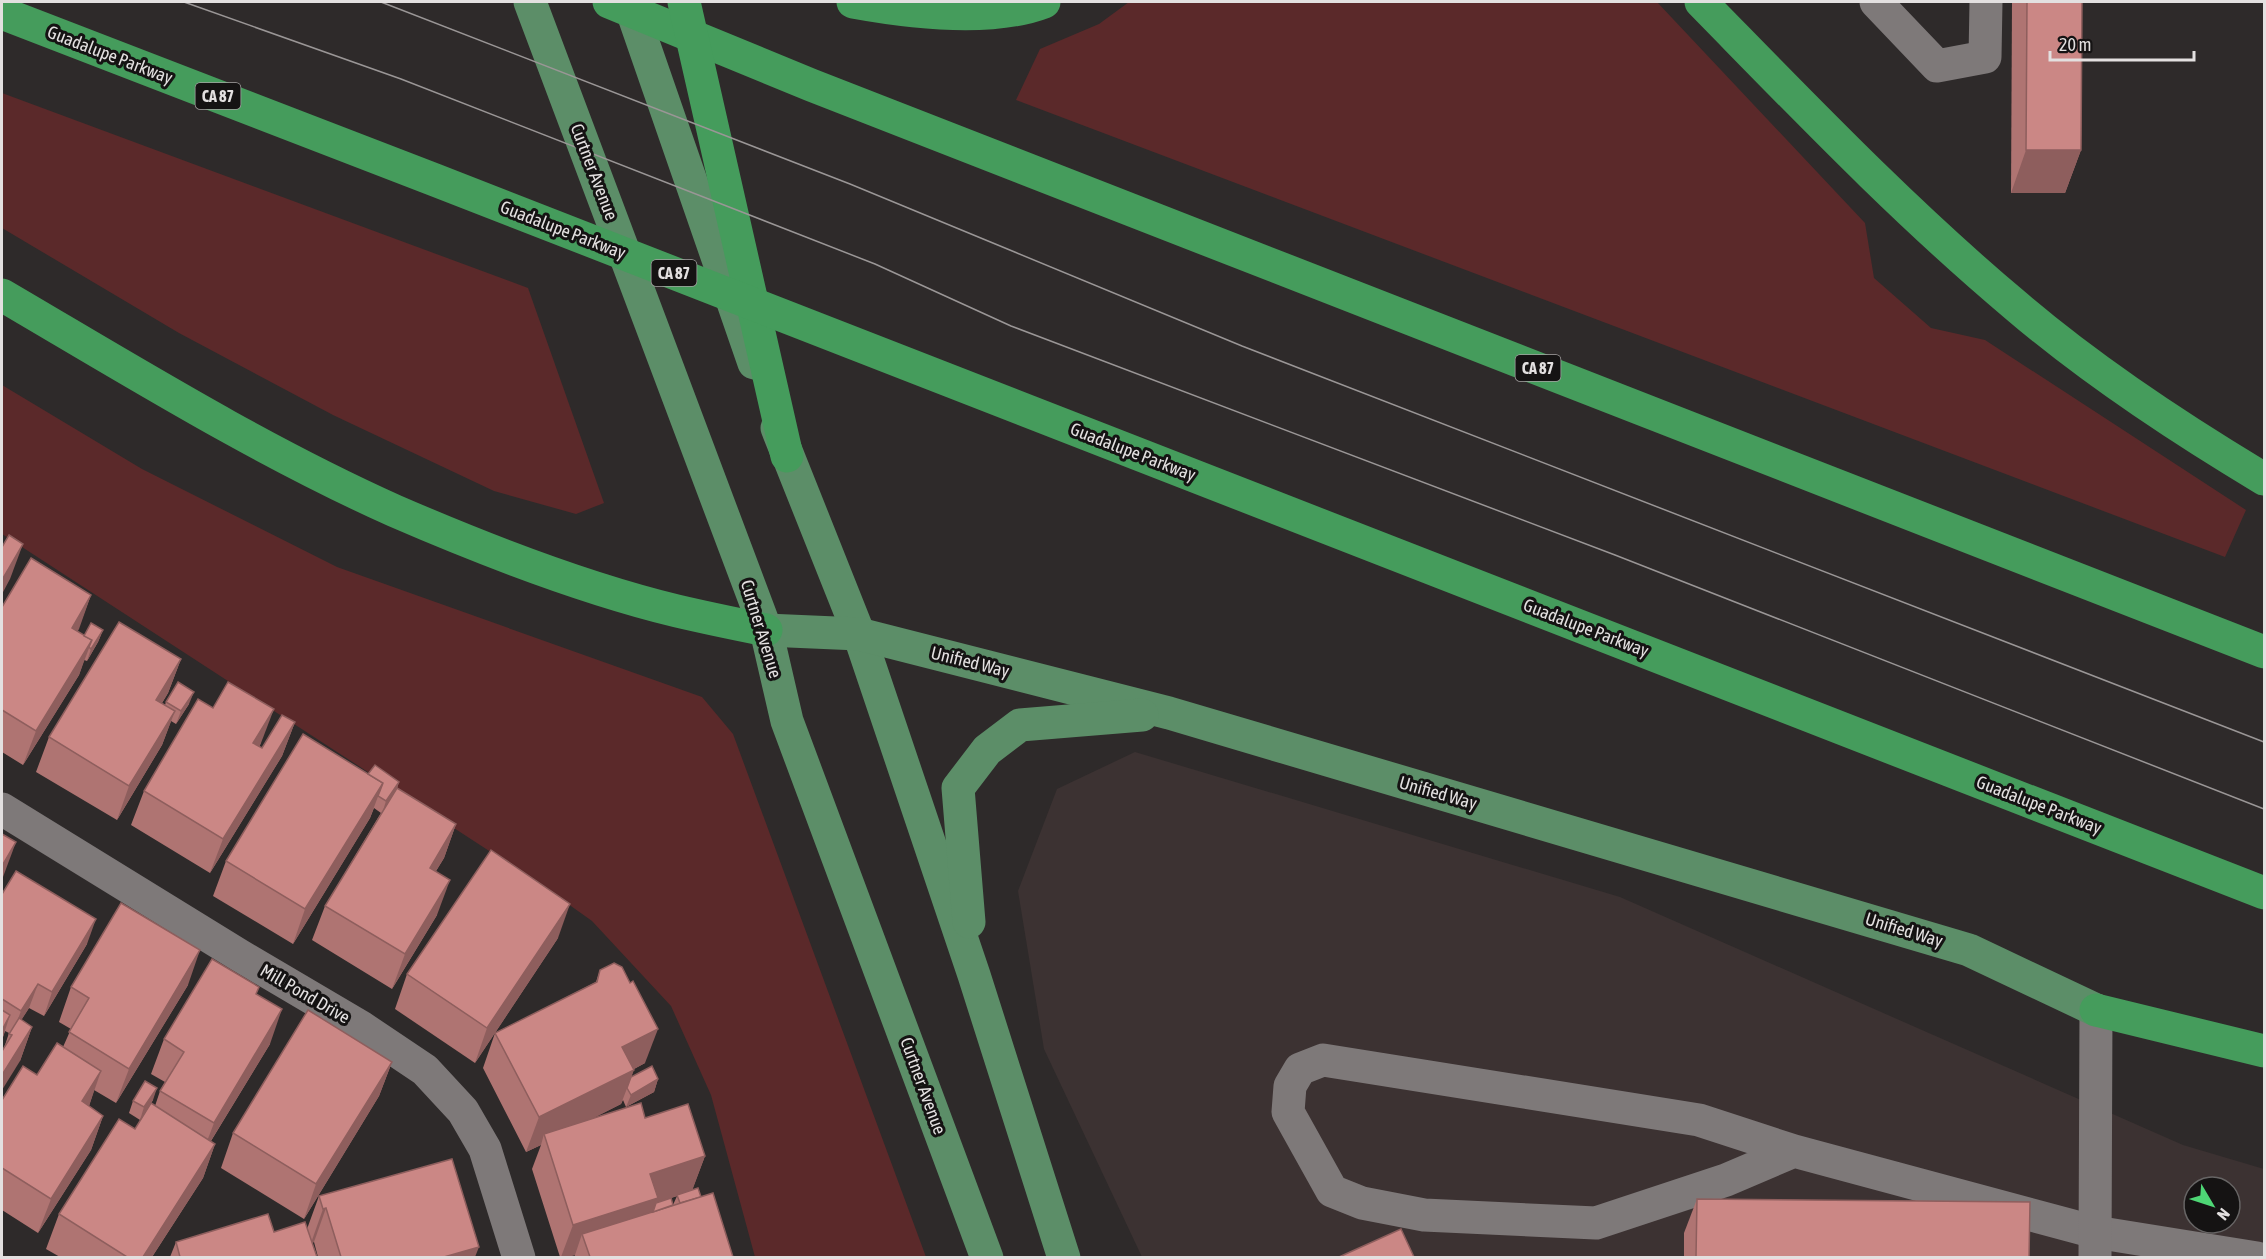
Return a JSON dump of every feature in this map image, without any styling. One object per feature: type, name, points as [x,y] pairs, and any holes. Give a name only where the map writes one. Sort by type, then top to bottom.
[{"type":"highway","name":"CA 87","points":[[609,2],[811,85],[2265,652]]},
{"type":"highway","points":[[684,2],[787,456]]},
{"type":"highway","points":[[854,2],[918,11],[979,13],[1031,7],[1044,2]]},
{"type":"highway","points":[[1701,2],[1874,179],[2016,306],[2106,377],[2189,434],[2265,479]]},
{"type":"highway","name":"Guadalupe Parkway","points":[[2,13],[2265,893]]},
{"type":"highway","points":[[2,295],[187,404],[395,511],[499,553],[598,588],[676,611],[766,630]]},
{"type":"highway","points":[[2096,1010],[2265,1051]]},
{"type":"main road","name":"Curtner Avenue","points":[[530,2],[766,630],[787,721],[987,1257]]},
{"type":"main road","points":[[629,2],[787,456],[859,633],[974,975],[1064,1257]]},
{"type":"main road","name":"Unified Way","points":[[766,630],[859,633],[1169,713],[1969,950],[2096,1010]]},
{"type":"main road","points":[[974,975],[958,788],[987,750],[1020,724],[1169,713]]},
{"type":"street","points":[[1876,2],[1937,66],[1985,57],[1986,2]]},
{"type":"street","name":"Mill Pond Drive","points":[[2,809],[239,955],[362,1027],[425,1070],[463,1112],[485,1149],[519,1257]]},
{"type":"street","points":[[2095,1245],[2096,1010]]},
{"type":"street","points":[[1794,1151],[1726,1180],[1596,1223],[1424,1215],[1362,1203],[1332,1191],[1288,1112],[1290,1086],[1300,1069],[1323,1060],[1699,1120],[2095,1245],[2257,1257]]},
{"type":"shaded area","points":[[1129,2],[1657,2],[1865,223],[1874,278],[1931,328],[1985,340],[2246,510],[2225,557],[1016,100],[1040,49],[1099,24]]},
{"type":"shaded area","points":[[2,93],[528,288],[604,503],[576,514],[494,491],[333,415],[179,333],[2,228]]},
{"type":"shaded area","points":[[2,385],[142,469],[337,567],[702,697],[733,734],[926,1257],[755,1257],[711,1095],[671,1006],[592,921],[540,884],[2,534]]},
{"type":"shaded area","points":[[1135,752],[1620,897],[2183,1145],[2264,1169],[2264,1257],[1142,1257],[1044,1049],[1018,891],[1057,789]]},
{"type":"building","points":[[2027,2],[2082,2],[2081,150],[2026,150]]},
{"type":"building","points":[[9,535],[23,544],[2,580],[2,547]]},
{"type":"building","points":[[31,558],[91,595],[72,628],[92,640],[36,731],[2,710],[2,607]]},
{"type":"building","points":[[119,622],[181,659],[156,700],[175,711],[129,786],[49,737]]},
{"type":"building","points":[[91,623],[103,630],[91,649],[89,647],[92,640],[84,636]]},
{"type":"building","points":[[178,682],[194,692],[181,711],[166,702]]},
{"type":"building","points":[[228,682],[274,709],[253,743],[262,748],[282,715],[295,722],[223,839],[144,791],[198,699],[213,708]]},
{"type":"building","points":[[303,734],[383,783],[305,909],[226,861]]},
{"type":"building","points":[[375,765],[399,782],[386,801],[378,796],[383,783],[368,774]]},
{"type":"building","points":[[397,788],[456,824],[430,868],[450,880],[405,954],[325,906]]},
{"type":"building","points":[[2,834],[16,842],[2,866]]},
{"type":"building","points":[[491,850],[570,904],[487,1028],[407,974]]},
{"type":"building","points":[[16,871],[96,919],[52,992],[38,984],[21,1011],[2,999],[2,894]]},
{"type":"building","points":[[121,903],[200,950],[129,1069],[69,1032],[89,998],[71,987]]},
{"type":"building","points":[[212,959],[259,987],[256,994],[282,1009],[214,1123],[160,1091],[184,1052],[164,1039]]},
{"type":"building","points":[[614,963],[622,967],[630,983],[633,981],[658,1029],[622,1047],[634,1070],[539,1117],[495,1033],[597,982],[600,970]]},
{"type":"building","points":[[2,1010],[10,1015],[2,1030]]},
{"type":"building","points":[[308,1010],[392,1062],[316,1184],[233,1133]]},
{"type":"building","points":[[19,1018],[32,1027],[2,1075],[2,1051]]},
{"type":"building","points":[[57,1043],[101,1071],[82,1101],[103,1116],[51,1199],[2,1168],[2,1100],[23,1066],[37,1075]]},
{"type":"building","points":[[652,1066],[658,1079],[631,1095],[627,1088],[631,1077]]},
{"type":"building","points":[[145,1081],[157,1088],[144,1107],[133,1101]]},
{"type":"building","points":[[151,1103],[215,1144],[143,1257],[127,1257],[59,1214],[119,1119],[135,1129]]},
{"type":"building","points":[[641,1103],[645,1118],[688,1104],[705,1156],[650,1174],[658,1198],[573,1225],[544,1134]]},
{"type":"building","points":[[452,1159],[479,1247],[444,1257],[341,1257],[326,1208],[323,1209],[319,1196]]},
{"type":"building","points":[[698,1188],[701,1197],[680,1203],[677,1195]]},
{"type":"building","points":[[713,1193],[733,1257],[590,1257],[582,1234]]},
{"type":"building","points":[[671,1198],[673,1205],[653,1212],[656,1203]]},
{"type":"building","points":[[1697,1199],[2030,1202],[2029,1257],[1696,1257]]},
{"type":"building","points":[[268,1214],[274,1232],[305,1222],[317,1257],[180,1257],[176,1242]]},
{"type":"building","points":[[1401,1229],[1414,1257],[1339,1257]]},
{"type":"tram line","points":[[184,2],[401,79],[875,264],[1011,326],[1615,555],[2264,809]]},
{"type":"tram line","points":[[381,2],[850,184],[1242,346],[2264,742]]}]
